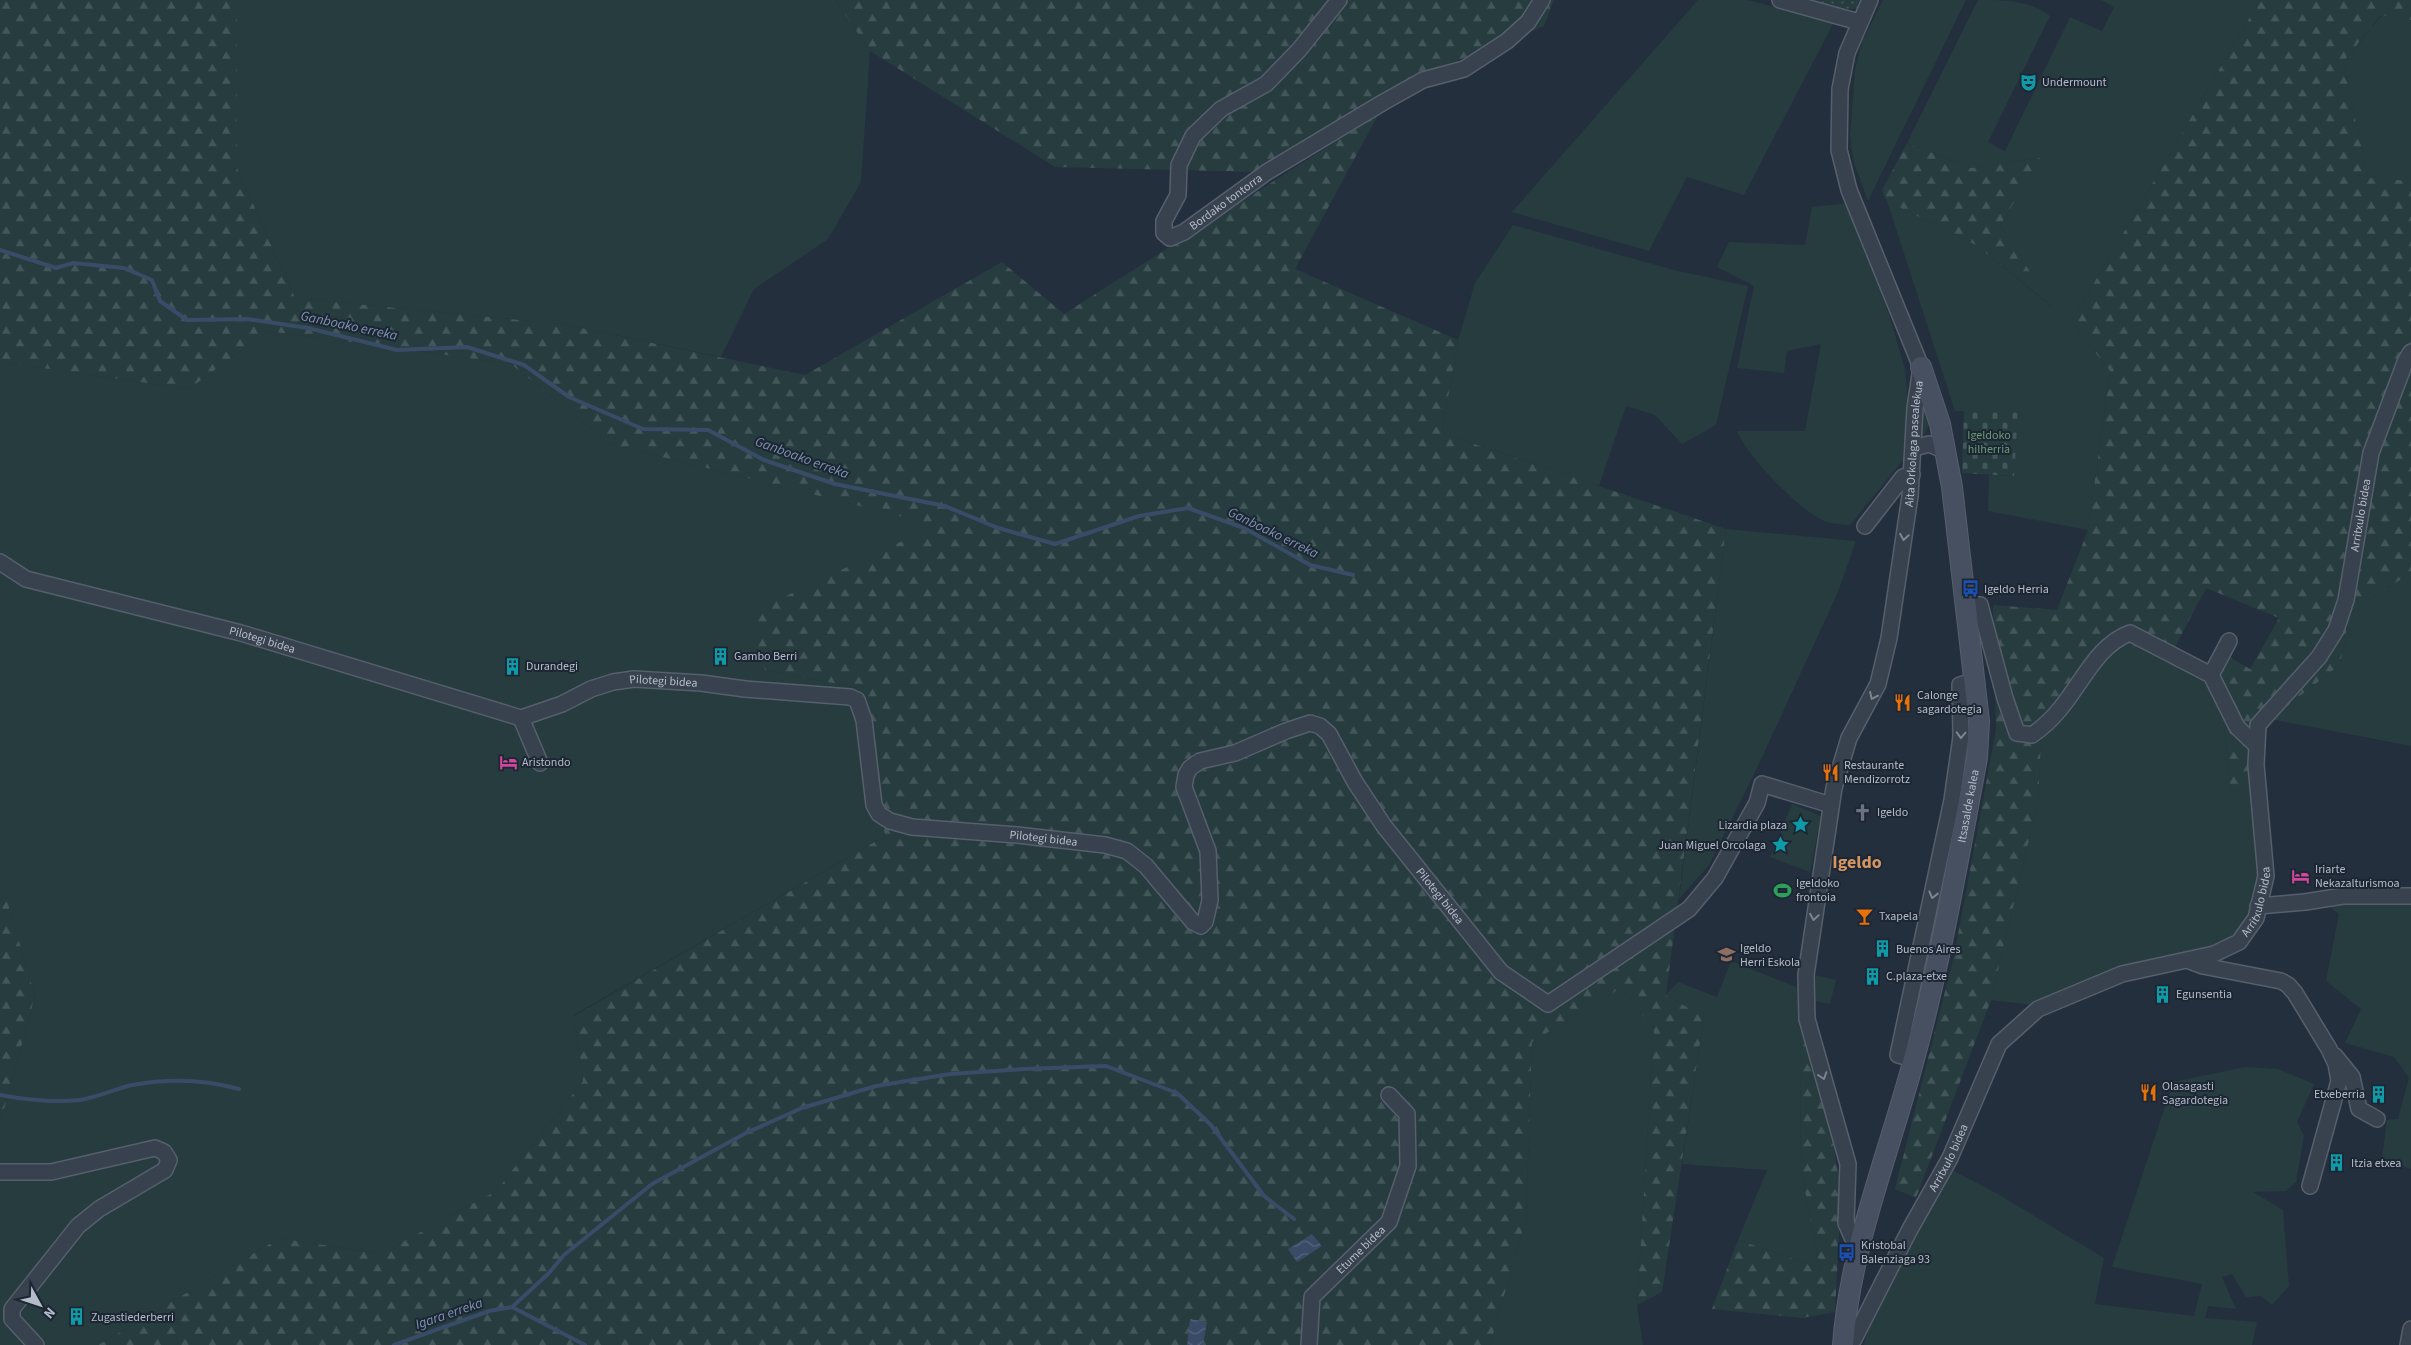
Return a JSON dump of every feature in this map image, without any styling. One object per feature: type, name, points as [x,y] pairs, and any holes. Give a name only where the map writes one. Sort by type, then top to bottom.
[{"type":"street","name":"Bordako tontorra","points":[[1339,0],[1299,50],[1266,84],[1221,108],[1193,136],[1179,165],[1178,195],[1164,221],[1164,233],[1170,238],[1184,232],[1267,172],[1382,102],[1423,80],[1464,69],[1507,42],[1528,22],[1542,0]]},
{"type":"street","points":[[1780,0],[1859,22]]},
{"type":"street","name":"Aita Orkolaga pasealekua","points":[[1861,1238],[1852,1236],[1848,1231],[1846,1223],[1848,1164],[1807,1019],[1805,998],[1812,928],[1831,805],[1849,738],[1868,706],[1881,674],[1912,475],[1915,408],[1921,367],[1849,190],[1839,150],[1840,89],[1847,53],[1870,0]]},
{"type":"street","name":"Arritxulo bidea","points":[[1844,1345],[1854,1339],[1909,1231],[1950,1158],[1999,1044],[2038,1009],[2122,974],[2214,954],[2239,942],[2256,918],[2266,876],[2256,745],[2258,725],[2318,657],[2336,630],[2346,600],[2371,453],[2406,360],[2411,352]]},
{"type":"street","name":"Itsasalde kalea","points":[[1844,1345],[1846,1316],[1861,1238],[1931,996],[1976,758],[1979,721],[1976,680],[1952,487],[1946,451],[1932,397],[1921,367]]},
{"type":"street","points":[[1914,448],[1929,444],[1946,451]]},
{"type":"street","points":[[1865,526],[1903,477],[1912,475]]},
{"type":"street","name":"Pilotegi bidea","points":[[0,562],[26,580],[106,598],[258,637],[521,718],[562,704],[591,689],[613,682],[634,679],[701,682],[745,689],[850,697],[857,700],[864,720],[874,805],[879,814],[890,821],[912,827],[1017,835],[1105,846],[1127,851],[1146,866],[1193,922],[1201,926],[1209,912],[1210,877],[1208,851],[1184,787],[1186,775],[1190,768],[1200,761],[1235,753],[1286,730],[1310,723],[1320,726],[1329,734],[1355,782],[1384,826],[1501,972],[1548,1004],[1689,909],[1715,878],[1757,803],[1762,784],[1831,805]]},
{"type":"street","points":[[1966,604],[1980,605],[2005,698],[2017,733],[2032,735],[2044,726],[2060,709],[2107,646],[2130,633],[2211,675],[2237,727],[2256,745]]},
{"type":"street","points":[[2211,675],[2229,641]]},
{"type":"street","points":[[521,718],[540,763]]},
{"type":"street","points":[[2258,906],[2305,902],[2343,896],[2411,896]]},
{"type":"street","points":[[2186,960],[2203,966],[2281,980],[2295,993],[2329,1049],[2336,1064],[2339,1081],[2310,1186]]},
{"type":"street","points":[[2329,1049],[2352,1077],[2359,1109],[2377,1119]]},
{"type":"street","name":"Etume bidea","points":[[1309,1345],[1312,1297],[1389,1222],[1408,1166],[1406,1114],[1389,1095]]},
{"type":"street","points":[[0,1172],[51,1172],[155,1148],[164,1152],[168,1160],[165,1170],[99,1209],[78,1226],[12,1309],[12,1319],[36,1345]]},
{"type":"street","points":[[2408,1345],[2411,1329]]},
{"type":"green space","points":[[0,0],[237,0],[237,168],[295,298],[562,324],[805,375],[1002,262],[1064,314],[1378,115],[1295,269],[1458,340],[1442,433],[1726,529],[1666,995],[1704,1017],[1662,1292],[1637,1305],[1654,1029],[1621,988],[1532,1042],[1526,1219],[1490,1345],[98,1345],[280,1238],[380,1254],[496,1191],[583,1081],[574,1016],[885,836],[859,688],[765,670],[748,614],[936,525],[610,444],[511,364],[268,331],[189,389],[0,362]]},
{"type":"green space","points":[[237,0],[835,0],[870,51],[861,182],[828,239],[754,289],[721,357],[562,324],[295,298],[237,168]]},
{"type":"green space","points":[[835,0],[1554,0],[1544,26],[1421,75],[1261,172],[1055,167],[870,51]]},
{"type":"green space","points":[[1698,0],[1747,0],[1834,22],[1744,195],[1687,177],[1649,251],[1512,212]]},
{"type":"green space","points":[[1795,0],[1861,0],[1857,9],[1825,8]]},
{"type":"green space","points":[[1883,0],[1966,0],[1868,201],[1854,163],[1850,137],[1855,70],[1862,42]]},
{"type":"green space","points":[[1978,0],[2017,2],[2034,7],[2050,16],[1988,142],[2005,151],[2070,17],[2102,31],[2114,7],[2101,0],[2260,0],[2071,322],[2110,371],[2088,530],[1988,511],[1989,475],[2013,476],[2018,411],[1955,411],[1887,201],[1976,245],[2051,306],[2000,226],[2039,158],[1971,168],[1907,143]]},
{"type":"green space","points":[[2260,0],[2411,0],[2411,20],[2381,15],[2343,62],[2368,178],[2411,181],[2411,573],[2350,612],[2340,665],[2270,719],[2252,787],[2231,792],[2219,676],[2231,658],[2250,669],[2279,618],[2206,588],[2174,649],[2112,649],[2041,743],[2038,802],[1991,1000],[1916,1198],[1895,1189],[1954,956],[1996,730],[1993,605],[2057,610],[2088,530],[2110,371],[2071,322]]},
{"type":"green space","points":[[2382,15],[2411,20],[2411,181],[2368,179],[2343,62]]},
{"type":"green space","points":[[1907,143],[1971,168],[2040,158],[2000,226],[2053,307],[1976,245],[1887,201],[1882,190]]},
{"type":"green space","points":[[1849,203],[1891,321],[1905,369],[1908,403],[1903,460],[1850,525],[1827,522],[1803,507],[1763,469],[1737,431],[1805,431],[1821,344],[1787,351],[1784,373],[1737,368],[1754,286],[1717,267],[1729,242],[1805,245],[1812,207]]},
{"type":"green space","points":[[1513,225],[1674,270],[1748,286],[1716,425],[1682,444],[1655,415],[1626,406],[1599,486],[1442,433],[1458,340],[1475,283]]},
{"type":"green space","points":[[268,331],[511,364],[610,444],[937,525],[765,670],[859,688],[885,836],[574,1015],[583,1081],[496,1191],[380,1254],[280,1238],[98,1345],[0,1345],[0,1124],[35,996],[4,891],[0,896],[0,362],[189,389]]},
{"type":"green space","points":[[1921,392],[1930,423],[1917,443]]},
{"type":"green space","name":"Igeldoko hilherria","points":[[1964,410],[2018,411],[2014,476],[1962,473]]},
{"type":"green space","points":[[1726,529],[1856,541],[1838,592],[1758,766],[1709,865],[1679,899]]},
{"type":"green space","points":[[2411,573],[2411,746],[2270,719],[2340,665],[2350,612]]},
{"type":"green space","points":[[2112,648],[2174,649],[2219,676],[2231,792],[2252,787],[2260,876],[2250,914],[2235,935],[2210,946],[2115,969],[2033,1005],[1991,1000],[2038,802],[2041,743]]},
{"type":"green space","points":[[1792,804],[1821,816],[1810,872],[1770,857]]},
{"type":"green space","points":[[4,890],[35,996],[0,1124],[0,896]]},
{"type":"green space","points":[[2411,901],[2411,1169],[2382,1158],[2387,1120],[2398,1119],[2409,1078],[2394,1057],[2345,1043],[2361,1009],[2326,981],[2339,914],[2324,903]]},
{"type":"green space","points":[[1731,961],[1799,988],[1801,1170],[1820,1268],[1738,1240],[1767,1170],[1682,1164],[1704,1017],[1666,995],[1678,982],[1717,997]]},
{"type":"green space","points":[[1815,975],[1836,980],[1830,1004],[1811,1000]]},
{"type":"green space","points":[[1621,988],[1654,1029],[1637,1305],[1643,1345],[1490,1345],[1526,1219],[1532,1042]]},
{"type":"green space","points":[[1800,1029],[1825,1095],[1841,1192],[1835,1312],[1802,1318],[1712,1309],[1738,1240],[1820,1268],[1801,1170]]},
{"type":"green space","points":[[2245,1067],[2278,1069],[2314,1084],[2297,1122],[2304,1136],[2296,1182],[2286,1191],[2253,1192],[2283,1210],[2289,1286],[2272,1305],[2261,1296],[2246,1297],[2232,1274],[2222,1277],[2236,1309],[2208,1306],[2205,1318],[2257,1322],[2252,1345],[1864,1345],[1874,1310],[1950,1169],[1996,1193],[2104,1258],[2095,1304],[2194,1316],[2202,1284],[2112,1267],[2173,1082]]},
{"type":"water","points":[[1312,1234],[1322,1246],[1297,1262],[1288,1249]]},
{"type":"water","points":[[1190,1319],[1207,1322],[1203,1345],[1187,1345]]},
{"type":"waterway","name":"Ganboako erreka","points":[[0,250],[56,268],[73,263],[124,268],[152,280],[160,301],[187,320],[247,319],[308,328],[397,350],[467,347],[524,365],[569,397],[643,429],[708,430],[764,460],[835,484],[945,506],[998,528],[1055,544],[1139,516],[1188,508],[1244,528],[1310,565],[1353,575]]},
{"type":"waterway","points":[[512,1307],[548,1274],[564,1255],[652,1184],[746,1133],[802,1108],[876,1086],[950,1074],[1106,1066],[1177,1093],[1211,1125],[1264,1196],[1294,1219]]},
{"type":"waterway","points":[[0,1095],[40,1100],[70,1101],[87,1099],[132,1085],[159,1081],[199,1081],[239,1089]]},
{"type":"waterway","points":[[512,1307],[585,1345]]},
{"type":"waterway","name":"Igara erreka","points":[[394,1345],[489,1311],[512,1307]]},
{"type":"place","name":"Undermount","points":[[2028,82]]},
{"type":"place","name":"Igeldo Herria","points":[[1970,589]]},
{"type":"place","name":"Gambo Berri","points":[[720,656]]},
{"type":"place","name":"Durandegi","points":[[512,666]]},
{"type":"place","name":"Calonge sagardotegia","points":[[1903,702]]},
{"type":"place","name":"Aristondo","points":[[508,762]]},
{"type":"place","name":"Restaurante Mendizorrotz","points":[[1830,772]]},
{"type":"place","name":"Igeldo","points":[[1863,812]]},
{"type":"place","name":"Lizardia plaza","points":[[1801,825]]},
{"type":"place","name":"Juan Miguel Orcolaga","points":[[1780,845]]},
{"type":"place","name":"Iriarte Nekazalturismoa","points":[[2301,876]]},
{"type":"place","name":"Igeldoko frontoia","points":[[1782,890]]},
{"type":"place","name":"Txapela","points":[[1865,916]]},
{"type":"place","name":"Buenos Aires","points":[[1882,949]]},
{"type":"place","name":"Igeldo Herri Eskola","points":[[1726,955]]},
{"type":"place","name":"C.plaza-etxe","points":[[1872,976]]},
{"type":"place","name":"Egunsentia","points":[[2162,994]]},
{"type":"place","name":"Olasagasti Sagardotegia","points":[[2148,1093]]},
{"type":"place","name":"Etxeberria","points":[[2379,1094]]},
{"type":"place","name":"Itzia etxea","points":[[2337,1163]]},
{"type":"place","name":"Kristobal Balenziaga 93","points":[[1847,1252]]},
{"type":"place","name":"Zugastiederberri","points":[[77,1317]]},
{"type":"district","name":"Igeldo","points":[[1857,862]]}]
